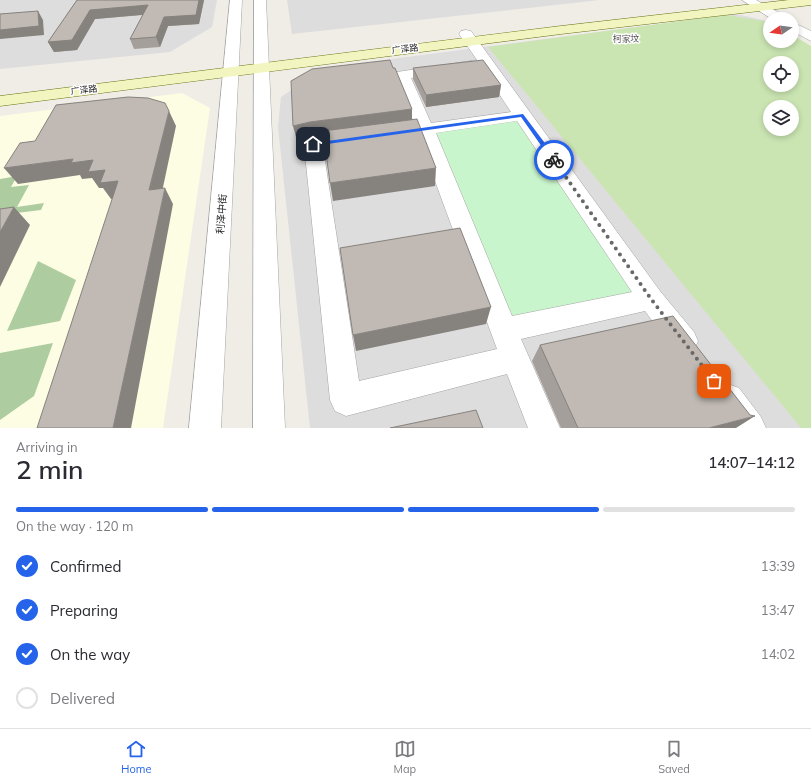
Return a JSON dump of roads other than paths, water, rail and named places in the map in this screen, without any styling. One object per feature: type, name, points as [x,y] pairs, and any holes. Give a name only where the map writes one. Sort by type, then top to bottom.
[{"type":"main road","name":"广泽路","points":[[0,101],[231,66],[468,37],[748,0]]},
{"type":"main road","name":"广泽路","points":[[468,37],[811,1]]},
{"type":"main road","name":"广泽路","points":[[0,88],[231,66]]},
{"type":"street","name":"利泽中街","points":[[205,428],[236,0]]},
{"type":"street","points":[[260,0],[269,428]]},
{"type":"street","points":[[748,0],[770,12]]},
{"type":"street","points":[[799,30],[811,37]]},
{"type":"street","points":[[468,37],[651,299],[698,360]]},
{"type":"street","points":[[486,63],[402,75],[514,358],[544,428]]},
{"type":"street","points":[[514,358],[346,400],[313,144],[523,115]]},
{"type":"street","points":[[504,330],[651,299]]},
{"type":"street","points":[[717,385],[750,428]]},
{"type":"district","name":"柯家坟","points":[[626,39]]}]
